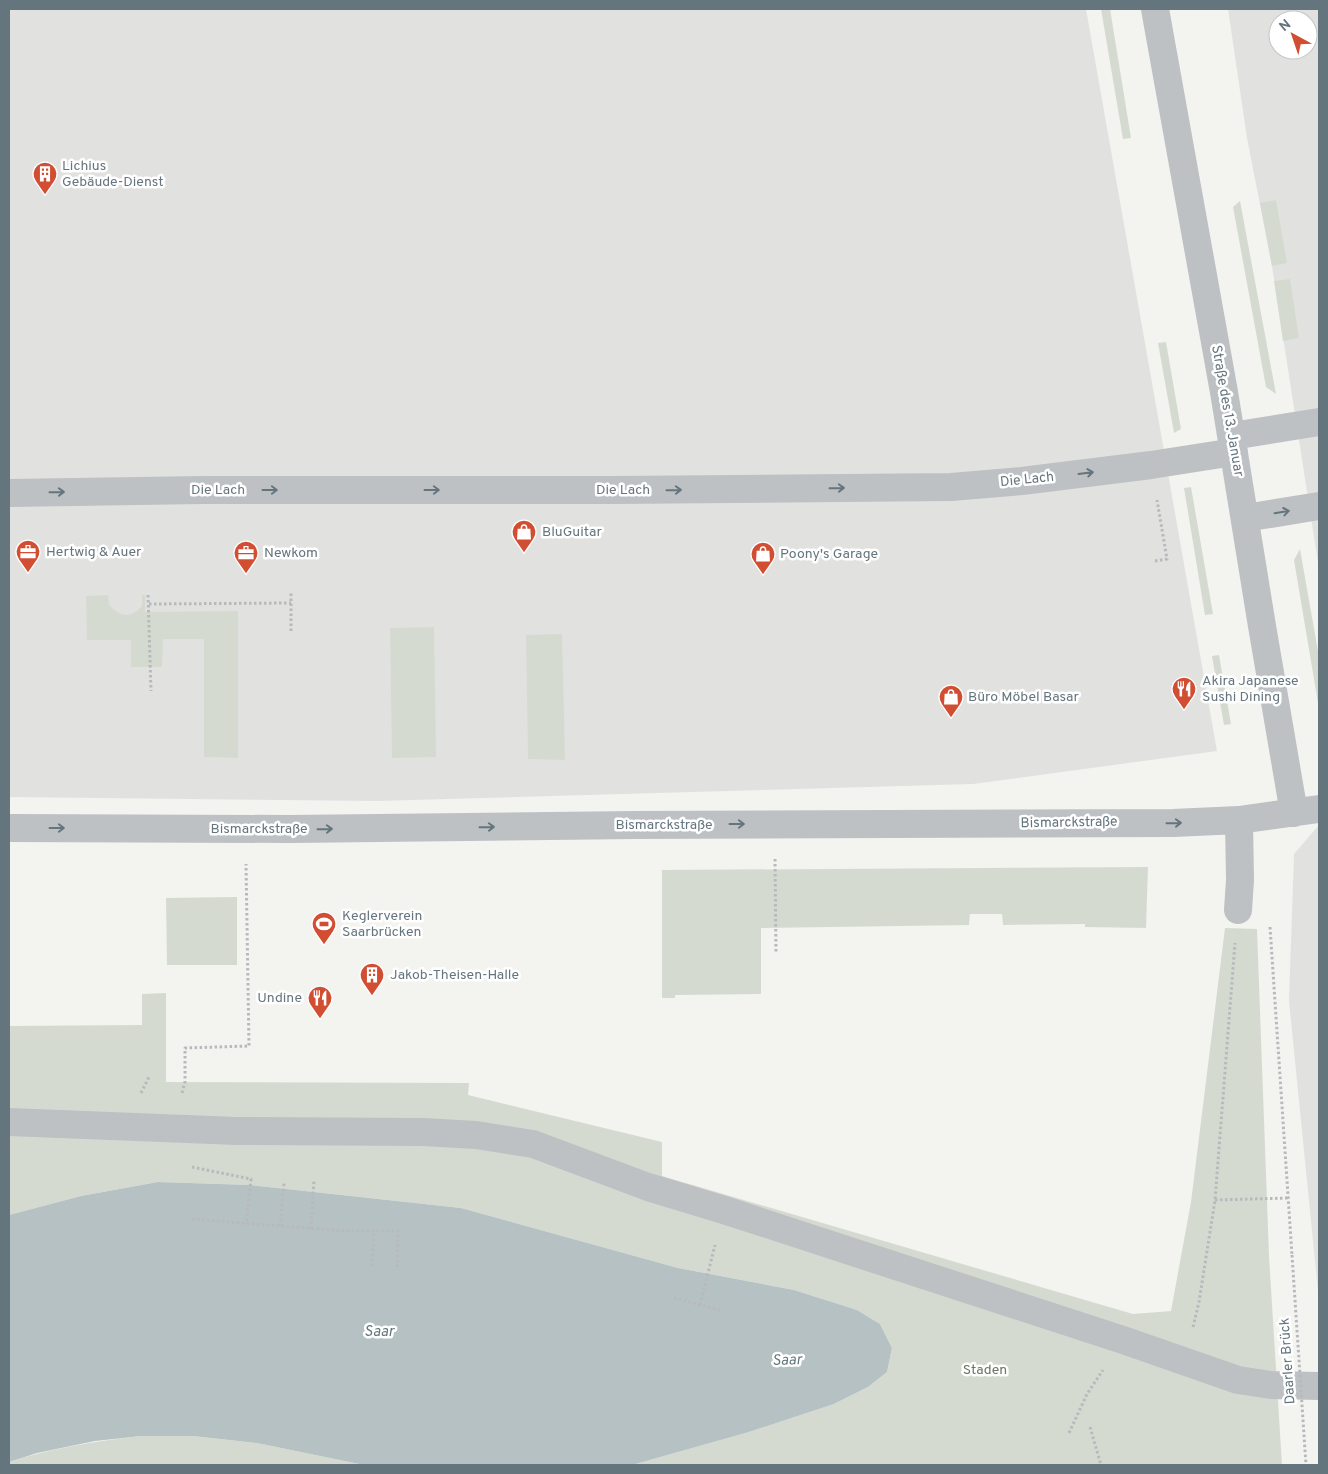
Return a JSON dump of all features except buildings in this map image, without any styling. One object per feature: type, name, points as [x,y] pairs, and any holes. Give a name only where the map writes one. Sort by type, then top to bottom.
[{"type":"street","name":"Straße des 13. Januar","points":[[1155,9],[1245,518],[1307,811]]},
{"type":"street","name":"Die Lach","points":[[9,493],[204,490],[612,490],[951,487],[1151,466],[1319,422]]},
{"type":"street","points":[[1245,518],[1319,506]]},
{"type":"street","name":"Bismarckstraße","points":[[9,828],[246,829],[775,824],[1173,823],[1239,820],[1307,811]]},
{"type":"street","points":[[1238,910],[1240,880],[1239,820]]},
{"type":"street","points":[[9,1122],[238,1131],[423,1132],[476,1135],[533,1144],[648,1187],[1123,1340],[1238,1380],[1271,1385],[1319,1386]]},
{"type":"path","points":[[1151,466],[1167,559],[1155,561]]},
{"type":"path","points":[[291,593],[291,631]]},
{"type":"path","points":[[148,595],[150,691]]},
{"type":"path","points":[[149,604],[291,603]]},
{"type":"path","points":[[775,824],[776,954]]},
{"type":"path","points":[[183,1092],[185,1082],[185,1048],[249,1046],[246,829]]},
{"type":"path","points":[[1180,1360],[1192,1332],[1199,1302],[1215,1200],[1238,910]]},
{"type":"path","name":"Daarler Brück","points":[[1270,921],[1306,1465]]},
{"type":"path","points":[[246,1224],[251,1179]]},
{"type":"path","points":[[310,1229],[314,1180]]},
{"type":"path","points":[[280,1226],[284,1183]]},
{"type":"path","points":[[1215,1200],[1289,1198]]},
{"type":"path","points":[[192,1219],[310,1229],[398,1231],[397,1267]]},
{"type":"path","points":[[372,1266],[374,1230]]},
{"type":"path","points":[[700,1305],[716,1239]]},
{"type":"path","points":[[674,1298],[721,1310]]},
{"type":"path","points":[[1069,1433],[1087,1394],[1123,1340]]},
{"type":"path","points":[[1090,1427],[1101,1465]]},
{"type":"shaded area","points":[[9,9],[1086,9],[1217,751],[973,784],[378,801],[9,797]]},
{"type":"shaded area","points":[[1228,9],[1319,9],[1319,569],[1272,266],[1247,138]]},
{"type":"shaded area","points":[[1319,825],[1319,1301],[1289,1001],[1294,854]]},
{"type":"green space","points":[[1101,9],[1110,9],[1131,138],[1123,139]]},
{"type":"green space","points":[[1276,200],[1287,263],[1272,266],[1260,203]]},
{"type":"green space","points":[[1240,201],[1276,394],[1266,387],[1233,207]]},
{"type":"green space","points":[[1290,279],[1299,338],[1283,341],[1274,281]]},
{"type":"green space","points":[[1166,342],[1181,429],[1174,433],[1158,343]]},
{"type":"green space","points":[[1191,487],[1213,614],[1205,615],[1184,488]]},
{"type":"green space","points":[[1300,549],[1319,657],[1319,709],[1294,560]]},
{"type":"green space","points":[[108,595],[109,605],[125,615],[133,613],[142,606],[142,595],[145,595],[145,612],[238,611],[238,758],[204,757],[204,639],[163,639],[162,667],[131,667],[131,640],[87,640],[86,596]]},
{"type":"green space","points":[[434,627],[436,757],[392,758],[390,628]]},
{"type":"green space","points":[[562,634],[565,760],[528,759],[526,635]]},
{"type":"green space","points":[[1219,655],[1231,724],[1224,725],[1212,656]]},
{"type":"green space","points":[[1148,867],[1146,928],[1085,927],[1085,924],[1003,925],[1002,914],[970,914],[969,925],[761,928],[761,994],[675,995],[675,998],[662,998],[662,870]]},
{"type":"green space","points":[[237,897],[237,965],[167,965],[166,898]]},
{"type":"green space","name":"Staden","points":[[1225,928],[1257,929],[1269,1256],[1282,1465],[632,1465],[749,1432],[834,1404],[868,1387],[887,1372],[892,1348],[880,1324],[857,1310],[794,1290],[678,1268],[461,1208],[250,1185],[158,1182],[81,1196],[9,1215],[9,1026],[142,1025],[142,994],[166,993],[166,1082],[469,1083],[468,1095],[662,1142],[662,1176],[1133,1314],[1171,1311],[1191,1202]]},
{"type":"green space","points":[[141,1436],[193,1436],[257,1443],[364,1465],[9,1465],[9,1462],[58,1449]]},
{"type":"water","name":"Saar","points":[[158,1182],[250,1185],[461,1208],[678,1268],[794,1290],[857,1310],[880,1324],[892,1348],[887,1372],[868,1387],[834,1404],[749,1432],[632,1465],[364,1465],[257,1443],[193,1436],[141,1436],[95,1441],[37,1453],[9,1462],[9,1215],[81,1196]]},
{"type":"place","name":"Lichius Gebäude-Dienst","points":[[45,195]]},
{"type":"place","name":"BluGuitar","points":[[524,553]]},
{"type":"place","name":"Hertwig & Auer","points":[[28,573]]},
{"type":"place","name":"Newkom","points":[[246,574]]},
{"type":"place","name":"Poony's Garage","points":[[763,575]]},
{"type":"place","name":"Akira Japanese Sushi Dining","points":[[1184,710]]},
{"type":"place","name":"Büro Möbel Basar","points":[[951,718]]},
{"type":"place","name":"Keglerverein Saarbrücken","points":[[324,945]]},
{"type":"place","name":"Jakob-Theisen-Halle","points":[[372,996]]},
{"type":"place","name":"Undine","points":[[320,1019]]}]
